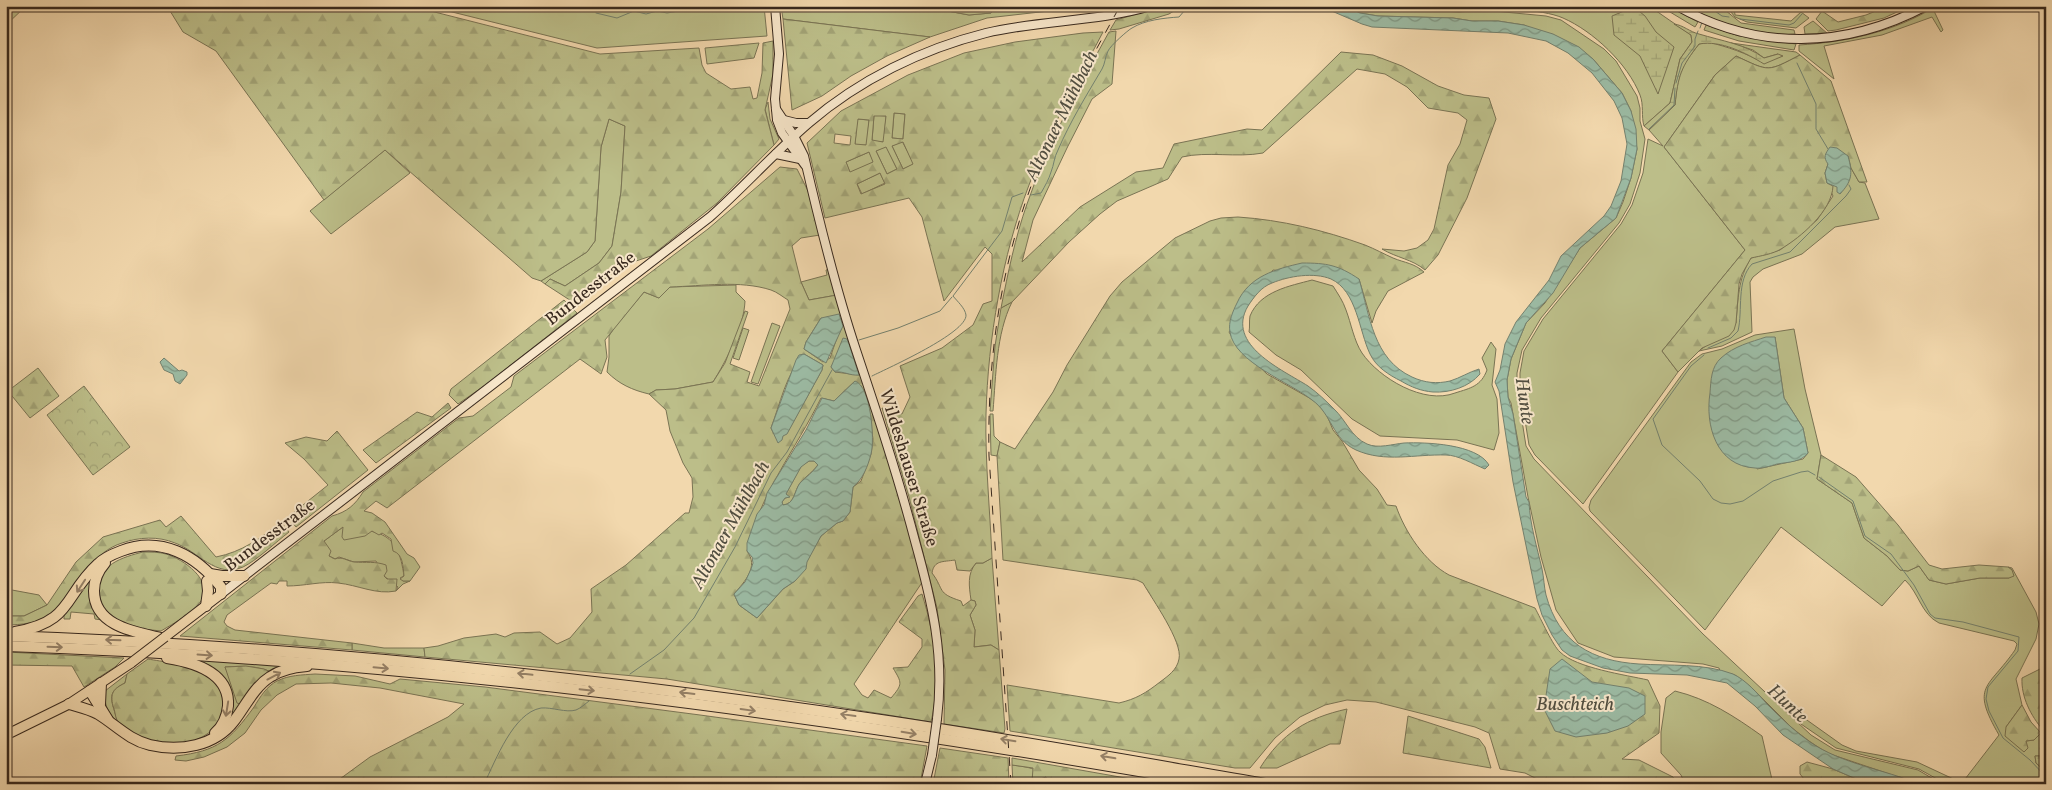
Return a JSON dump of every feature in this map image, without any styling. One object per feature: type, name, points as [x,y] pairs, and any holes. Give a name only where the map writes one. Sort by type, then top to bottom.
[{"type":"highway","points":[[6,632],[32,628],[53,618],[65,608],[94,567],[103,559],[134,547],[159,546],[178,552],[199,565],[216,591],[221,594]]},
{"type":"highway","points":[[116,553],[102,567],[96,578],[94,597],[101,612],[111,622],[122,628],[179,644]]},
{"type":"highway","points":[[208,577],[244,576]]},
{"type":"highway","points":[[206,606],[208,577]]},
{"type":"highway","points":[[6,636],[179,644],[382,658],[704,695],[1008,740],[1265,784]]},
{"type":"highway","points":[[6,646],[122,650],[333,664],[469,677],[702,704],[890,730],[1214,784]]},
{"type":"highway","points":[[122,650],[135,654],[170,658],[196,665],[211,672],[222,682],[228,700],[226,718],[217,731],[202,743]]},
{"type":"highway","points":[[88,692],[110,722],[128,736],[151,746],[180,748],[211,741],[225,731],[254,693],[270,677],[297,668],[333,664]]},
{"type":"highway","points":[[99,709],[101,683]]},
{"type":"highway","points":[[69,704],[99,709]]},
{"type":"highway","points":[[1157,774],[1168,780],[1184,784]]},
{"type":"main road","name":"Wildeshauser Straße","points":[[775,6],[779,54],[776,109],[779,126],[806,167]]},
{"type":"main road","name":"Bundesstraße","points":[[6,735],[69,704],[88,692],[131,663],[206,606],[680,241],[735,196],[808,123],[848,94],[880,74],[948,44],[1002,29],[1120,13],[1151,6]]},
{"type":"main road","points":[[1677,6],[1700,18],[1737,31],[1788,39],[1808,39],[1841,36],[1875,28],[1907,16],[1926,6]]},
{"type":"main road","name":"Wildeshauser Straße","points":[[776,109],[794,136],[804,156],[847,321],[898,476],[928,588],[938,649],[940,693],[932,755],[925,784]]},
{"type":"main road","points":[[784,120],[808,123]]},
{"type":"main road","points":[[776,154],[800,159]]},
{"type":"green space","points":[[6,6],[26,6],[6,25]]},
{"type":"green space","points":[[167,6],[411,6],[600,54],[699,48],[702,65],[706,73],[731,89],[750,87],[753,99],[757,98],[762,73],[763,43],[773,41],[773,74],[765,110],[774,145],[717,203],[651,256],[624,265],[582,295],[579,306],[545,284],[550,279],[565,286],[599,263],[612,246],[621,192],[625,126],[609,119],[601,147],[595,241],[587,252],[541,281],[532,278],[385,150],[324,200],[216,51],[183,32]]},
{"type":"green space","points":[[428,6],[764,6],[767,36],[597,48]]},
{"type":"green space","points":[[781,6],[921,6],[969,15],[991,13],[995,6],[1093,6],[987,18],[930,37],[783,19]]},
{"type":"green space","points":[[921,6],[995,6],[991,13],[969,15]]},
{"type":"green space","points":[[1164,6],[1182,6],[1169,14],[1110,30],[1116,20]]},
{"type":"green space","points":[[1344,6],[1459,12],[1483,10],[1546,16],[1561,20],[1604,49],[1616,61],[1637,96],[1640,108],[1640,121],[1645,139],[1640,173],[1630,204],[1619,223],[1541,318],[1522,350],[1517,373],[1517,389],[1526,446],[1534,459],[1703,634],[1811,735],[1835,750],[1918,770],[1942,784],[1919,784],[1827,753],[1792,728],[1751,687],[1735,675],[1720,671],[1719,668],[1703,664],[1614,657],[1578,643],[1556,610],[1541,557],[1511,403],[1508,397],[1507,380],[1511,359],[1526,323],[1545,303],[1580,248],[1616,218],[1631,178],[1637,149],[1631,111],[1622,93],[1593,59],[1524,25],[1453,18],[1378,16],[1360,13]]},
{"type":"green space","points":[[1466,6],[1649,6],[1691,35],[1692,42],[1680,59],[1670,103],[1644,126],[1641,99],[1634,83],[1618,60],[1586,31],[1563,18],[1543,12],[1488,7],[1467,8]]},
{"type":"green space","points":[[1660,6],[1668,6],[1698,22],[1695,27]]},
{"type":"green space","points":[[1684,6],[1720,6],[1741,23],[1794,30],[1795,34],[1766,34],[1738,28]]},
{"type":"green space","points":[[1726,6],[1734,6],[1735,15],[1791,21],[1801,12],[1809,18],[1796,28],[1747,22],[1735,17]]},
{"type":"green space","points":[[1888,6],[1910,6],[1884,18],[1836,30],[1828,31],[1816,19],[1822,11],[1838,22],[1866,15]]},
{"type":"green space","points":[[1936,6],[1942,6],[1934,11],[1943,30],[1941,32],[1932,17],[1882,35],[1824,46],[1834,79],[1799,51],[1799,45],[1852,38],[1887,29],[1904,23]]},
{"type":"green space","points":[[1634,7],[1645,16],[1656,32],[1674,47],[1658,94],[1640,56],[1614,35],[1612,16]]},
{"type":"green space","points":[[783,19],[930,37],[887,56],[851,76],[822,96],[792,110]]},
{"type":"green space","points":[[1813,21],[1828,34],[1805,34],[1804,27]]},
{"type":"green space","points":[[1674,24],[1696,33],[1741,46],[1764,58],[1778,54],[1783,56],[1764,64],[1741,52],[1724,46],[1707,43],[1699,44],[1681,72],[1675,105],[1649,130],[1644,126],[1670,103],[1680,59],[1692,42],[1691,35]]},
{"type":"green space","points":[[1706,25],[1739,36],[1796,44],[1794,50],[1739,41],[1704,30]]},
{"type":"green space","points":[[1116,31],[1112,84],[1092,99],[1067,148],[1033,220],[1022,262],[1080,207],[1136,172],[1163,168],[1174,144],[1247,129],[1262,130],[1341,52],[1373,55],[1402,66],[1438,86],[1464,95],[1489,98],[1496,119],[1467,198],[1438,255],[1425,270],[1415,263],[1382,249],[1404,251],[1417,248],[1428,240],[1434,229],[1448,165],[1460,144],[1467,120],[1458,113],[1428,108],[1407,87],[1385,74],[1357,69],[1263,153],[1192,155],[1182,157],[1168,179],[1117,201],[1100,214],[1069,242],[1012,302],[1001,308],[1019,230],[1044,159],[1075,95],[1109,32]]},
{"type":"green space","points":[[1103,32],[1063,107],[1037,165],[1019,212],[998,298],[993,327],[986,414],[992,558],[983,563],[976,563],[970,571],[957,570],[955,560],[943,562],[935,566],[932,573],[944,593],[961,601],[963,606],[971,600],[975,601],[976,605],[970,615],[975,630],[974,647],[991,645],[999,650],[1005,729],[1004,733],[944,724],[945,670],[937,608],[909,497],[882,408],[902,414],[910,397],[900,366],[942,348],[973,325],[983,304],[992,301],[992,254],[985,247],[944,301],[922,217],[909,198],[825,218],[807,143],[841,111],[908,75],[964,53],[1015,42]],"holes":[[[894,113],[905,114],[903,139],[892,138]],[[874,116],[886,116],[883,142],[872,140]],[[858,119],[869,120],[866,145],[855,144]],[[835,134],[851,136],[850,145],[834,143]],[[903,142],[913,164],[903,169],[892,146]],[[886,147],[897,169],[887,174],[876,151]],[[869,152],[873,162],[850,172],[846,162]],[[880,173],[885,184],[861,194],[857,184]]]},
{"type":"green space","points":[[1708,42],[1737,51],[1764,63],[1778,54],[1764,58],[1753,50],[1731,43],[1796,52],[1800,55],[1781,65],[1768,68],[1736,56],[1715,75],[1664,147],[1745,250],[1662,351],[1678,372],[1583,504],[1535,455],[1529,445],[1520,389],[1520,373],[1524,351],[1543,319],[1621,224],[1632,205],[1643,173],[1648,139],[1663,146],[1649,130],[1675,105],[1677,86],[1684,66],[1699,44]]},
{"type":"green space","points":[[759,43],[754,58],[707,64],[705,48]]},
{"type":"green space","points":[[1800,55],[1831,81],[1867,182],[1859,182],[1851,168],[1848,156],[1828,164],[1825,173],[1827,183],[1833,186],[1827,205],[1821,214],[1797,238],[1781,249],[1770,254],[1751,258],[1739,284],[1734,330],[1729,336],[1702,348],[1678,372],[1662,351],[1745,250],[1664,147],[1715,75],[1736,56],[1768,68],[1781,65]]},
{"type":"green space","points":[[768,102],[770,119],[779,139],[774,145],[765,109]]},
{"type":"green space","points":[[894,113],[905,114],[903,139],[892,138]]},
{"type":"green space","points":[[874,115],[886,116],[884,142],[872,141]]},
{"type":"green space","points":[[609,119],[625,126],[621,192],[612,246],[599,263],[565,286],[550,279],[545,284],[541,281],[587,252],[595,241],[601,147]]},
{"type":"green space","points":[[857,119],[869,120],[867,145],[855,145]]},
{"type":"green space","points":[[902,141],[914,164],[903,169],[892,146]]},
{"type":"green space","points":[[886,146],[897,169],[887,174],[876,151]]},
{"type":"green space","points":[[385,150],[410,173],[331,234],[310,211]]},
{"type":"green space","points":[[869,152],[874,162],[850,173],[846,162]]},
{"type":"green space","points":[[1848,156],[1851,168],[1859,182],[1865,183],[1879,219],[1835,227],[1802,254],[1763,269],[1750,282],[1752,332],[1722,346],[1699,351],[1736,323],[1741,281],[1751,258],[1780,250],[1817,220],[1833,196],[1827,183]]},
{"type":"green space","points":[[780,167],[797,169],[808,191],[820,235],[801,238],[792,246],[801,282],[809,300],[837,295],[884,444],[923,581],[854,684],[862,695],[868,698],[874,690],[891,698],[895,693],[900,683],[893,668],[908,667],[922,647],[922,639],[899,622],[918,596],[922,594],[927,610],[935,658],[936,690],[931,722],[667,679],[425,657],[424,648],[464,638],[496,634],[505,637],[514,633],[540,632],[557,644],[570,638],[592,612],[591,589],[626,565],[685,513],[689,513],[693,497],[692,478],[683,463],[670,431],[666,410],[649,394],[656,390],[675,389],[713,382],[725,363],[745,311],[748,312],[730,364],[750,372],[747,382],[759,386],[790,309],[788,300],[775,292],[747,285],[721,284],[670,287],[659,298],[644,292],[605,340],[607,357],[601,374],[580,359],[387,508],[376,501],[364,511],[372,513],[385,522],[407,554],[414,558],[420,567],[410,581],[400,579],[404,576],[401,558],[393,551],[391,539],[382,533],[379,535],[372,531],[365,536],[344,540],[342,537],[343,527],[324,541],[331,551],[329,556],[335,559],[340,558],[354,562],[386,565],[387,571],[384,576],[387,579],[397,579],[396,591],[381,592],[332,583],[287,586],[287,581],[279,581],[277,584],[271,583],[227,615],[224,622],[235,630],[352,643],[352,650],[180,636],[332,516],[350,507],[363,492],[459,418],[473,416],[511,387],[514,376],[708,229]],"holes":[[[821,318],[840,329],[830,358],[823,362],[804,349],[806,342]],[[847,339],[859,375],[835,372],[831,367]],[[804,354],[823,365],[822,370],[787,433],[782,436],[774,434],[771,428],[788,380]],[[855,381],[867,397],[873,439],[871,454],[861,481],[853,487],[850,512],[843,521],[837,523],[821,536],[795,581],[783,589],[757,618],[739,605],[734,594],[746,579],[751,568],[752,563],[747,551],[753,530],[769,491],[821,398],[834,401]]]},
{"type":"green space","points":[[880,173],[885,183],[862,194],[857,184]]},
{"type":"green space","points":[[1238,217],[1302,226],[1334,235],[1365,245],[1413,265],[1424,272],[1388,291],[1376,311],[1372,323],[1359,279],[1273,270],[1229,332],[1237,346],[1267,374],[1313,400],[1326,413],[1333,430],[1342,441],[1359,470],[1377,489],[1387,505],[1396,506],[1410,536],[1424,554],[1440,569],[1449,575],[1535,608],[1554,644],[1567,658],[1589,667],[1648,680],[1660,706],[1659,733],[1622,759],[1639,760],[1673,777],[1677,784],[1547,784],[1525,773],[1500,769],[1489,733],[1475,727],[1376,702],[1347,700],[1325,705],[1300,717],[1275,738],[1250,768],[1235,768],[1010,731],[1007,685],[1119,703],[1141,695],[1169,675],[1178,663],[1179,652],[1172,632],[1143,583],[1137,580],[1003,560],[997,456],[1000,442],[1015,449],[1053,392],[1067,365],[1110,296],[1122,282],[1175,238],[1210,221]]},
{"type":"green space","points":[[830,269],[837,295],[809,300],[801,282],[827,275],[826,270]]},
{"type":"green space","points":[[1312,280],[1333,286],[1345,307],[1359,348],[1370,362],[1391,380],[1416,392],[1443,396],[1475,386],[1482,380],[1487,370],[1482,358],[1491,342],[1496,349],[1492,385],[1497,399],[1499,433],[1494,450],[1457,440],[1380,436],[1352,419],[1301,370],[1276,355],[1249,332],[1250,316],[1268,295]]},
{"type":"green space","points":[[736,285],[736,292],[745,301],[744,311],[738,333],[729,354],[713,382],[675,389],[656,390],[649,394],[626,386],[607,372],[609,336],[644,292],[659,298],[670,287]]},
{"type":"green space","points":[[564,300],[577,313],[458,404],[449,395],[451,389]]},
{"type":"green space","points":[[1012,302],[1000,341],[993,411],[990,411],[995,346],[1001,308]]},
{"type":"green space","points":[[772,323],[780,326],[758,384],[751,382]]},
{"type":"green space","points":[[743,328],[749,330],[739,360],[733,358]]},
{"type":"green space","points":[[1794,329],[1805,389],[1821,455],[1817,479],[1852,503],[1864,538],[1887,556],[1900,570],[1908,571],[1919,566],[1929,580],[1946,584],[1980,578],[2009,578],[2012,570],[2008,567],[2012,568],[2036,612],[2039,624],[2036,639],[2016,679],[2022,705],[2006,727],[2026,741],[2034,740],[2041,733],[2046,737],[2042,756],[2035,756],[2036,763],[2046,772],[2046,784],[1946,784],[1919,769],[1836,748],[1801,724],[1783,703],[1842,745],[1856,751],[1917,762],[1962,783],[1999,735],[1985,706],[1984,696],[1990,681],[2015,650],[2017,644],[2014,641],[1939,623],[1924,609],[1905,580],[1882,606],[1781,527],[1705,630],[1590,511],[1591,500],[1691,362],[1702,354],[1722,349],[1755,335]],"holes":[[[1775,337],[1784,398],[1803,428],[1808,453],[1803,459],[1757,469]]]},
{"type":"green space","points":[[38,368],[59,396],[30,418],[8,391]]},
{"type":"green space","points":[[84,386],[130,447],[93,475],[47,415]]},
{"type":"green space","points":[[448,403],[451,408],[376,463],[363,450],[417,412],[432,417]]},
{"type":"green space","points":[[990,414],[993,414],[994,436],[1000,442],[997,456],[991,455]]},
{"type":"green space","points":[[337,431],[368,470],[296,527],[288,517],[328,485],[304,459],[285,443],[306,437],[327,441]]},
{"type":"green space","points":[[1821,455],[1856,477],[1898,525],[1929,565],[1942,569],[1979,565],[2008,567],[2012,570],[2014,576],[2009,578],[1980,578],[1946,584],[1929,580],[1919,566],[1908,571],[1900,570],[1887,556],[1864,538],[1852,503],[1817,479]]},
{"type":"green space","points":[[809,461],[814,461],[818,465],[800,483],[790,502],[783,505],[782,502],[785,498],[789,497],[786,494],[801,466]]},
{"type":"green space","points":[[181,516],[216,557],[234,552],[251,544],[281,522],[289,532],[254,560],[243,567],[233,570],[216,567],[183,547],[162,539],[135,539],[122,543],[112,547],[89,567],[51,615],[29,623],[6,625],[6,616],[24,616],[47,605],[76,562],[103,537],[160,520],[166,527]]},
{"type":"green space","points":[[343,527],[378,533],[386,537],[397,550],[401,561],[404,576],[400,578],[403,581],[410,581],[403,584],[396,591],[398,587],[384,576],[376,561],[354,562],[339,557],[335,559],[329,556],[324,541]]},
{"type":"green space","points":[[143,552],[163,553],[180,560],[195,572],[203,586],[204,593],[197,606],[161,631],[134,627],[114,620],[105,611],[100,598],[99,582],[106,569],[119,560]]},
{"type":"green space","points":[[992,558],[999,650],[991,645],[974,647],[975,630],[970,615],[976,605],[975,601],[971,600],[969,585],[971,571],[976,563],[983,563]]},
{"type":"green space","points":[[93,571],[102,620],[95,619],[94,614],[71,612],[70,619],[64,619],[64,613]]},
{"type":"green space","points":[[12,590],[39,595],[47,605],[24,616],[6,616],[6,594]]},
{"type":"green space","points":[[352,643],[384,648],[424,648],[425,657],[352,650]]},
{"type":"green space","points":[[6,652],[124,658],[115,667],[84,687],[72,666],[6,665]]},
{"type":"green space","points":[[148,659],[186,666],[210,676],[218,685],[223,695],[223,709],[220,720],[213,729],[198,739],[177,744],[144,738],[134,734],[118,722],[112,702],[113,692],[125,683],[127,674]]},
{"type":"green space","points":[[188,659],[291,666],[273,673],[255,667],[225,667],[243,705],[229,726]]},
{"type":"green space","points":[[246,666],[264,669],[273,673],[243,705],[237,703],[225,667]]},
{"type":"green space","points":[[2046,666],[2046,727],[2043,730],[2028,706],[2023,692],[2022,678]]},
{"type":"green space","points":[[127,674],[125,683],[114,690],[112,694],[112,703],[117,721],[107,708],[105,691]]},
{"type":"green space","points":[[315,674],[355,676],[390,684],[400,679],[485,687],[927,746],[920,784],[333,784],[370,757],[448,717],[464,704],[380,688],[331,683],[296,684],[277,695],[261,710],[245,733],[227,747],[204,757],[186,761],[175,760],[176,756],[203,751],[213,747],[230,736],[273,683],[291,676]]},
{"type":"green space","points":[[1675,691],[1687,694],[1720,709],[1762,736],[1773,784],[1685,784],[1681,775],[1661,753],[1661,732],[1666,698]]},
{"type":"green space","points":[[2022,705],[2031,722],[2041,733],[2034,740],[2026,741],[2028,748],[2024,752],[2005,736],[2006,727]]},
{"type":"green space","points":[[1347,709],[1340,744],[1330,744],[1277,768],[1260,768],[1277,745],[1297,729],[1320,717]]},
{"type":"green space","points":[[1408,716],[1479,739],[1485,747],[1491,768],[1403,753]]},
{"type":"green space","points":[[2046,739],[2046,772],[2036,763],[2035,756],[2042,756],[2040,748]]},
{"type":"green space","points":[[940,748],[1008,758],[1009,784],[933,784]]},
{"type":"green space","points":[[1012,758],[1137,780],[1147,784],[1077,784],[1076,781],[1064,784],[1048,784],[1046,777],[1032,782],[1033,768],[1012,765]]},
{"type":"green space","points":[[1807,762],[1833,769],[1868,784],[1808,784],[1800,774],[1800,766]]},
{"type":"green space","points":[[1012,765],[1038,771],[1048,784],[1013,784]]},
{"type":"water","points":[[1320,6],[1344,6],[1360,13],[1378,16],[1498,21],[1524,25],[1553,34],[1579,47],[1593,59],[1622,93],[1631,111],[1636,129],[1637,149],[1631,178],[1616,218],[1580,248],[1553,293],[1526,323],[1511,359],[1507,380],[1508,397],[1513,414],[1526,497],[1529,502],[1532,528],[1542,569],[1545,592],[1559,626],[1580,646],[1592,654],[1606,659],[1639,664],[1710,668],[1733,674],[1752,688],[1793,729],[1822,750],[1919,784],[1874,784],[1861,781],[1833,769],[1783,735],[1755,706],[1727,683],[1687,675],[1630,673],[1603,668],[1570,656],[1562,650],[1542,615],[1537,599],[1513,482],[1499,391],[1495,382],[1500,370],[1505,344],[1516,322],[1549,280],[1561,256],[1604,216],[1611,206],[1621,181],[1627,144],[1622,118],[1614,101],[1592,73],[1568,53],[1546,41],[1508,33],[1372,27]]},
{"type":"water","points":[[1830,147],[1837,148],[1848,156],[1850,162],[1851,173],[1849,181],[1840,194],[1837,192],[1837,187],[1827,183],[1825,173],[1828,164],[1825,156]]},
{"type":"water","points":[[1302,263],[1332,266],[1359,279],[1375,335],[1381,348],[1399,369],[1412,377],[1431,382],[1450,381],[1479,369],[1480,374],[1465,386],[1439,392],[1416,388],[1392,376],[1379,367],[1370,354],[1356,312],[1347,293],[1331,279],[1317,276],[1294,277],[1279,281],[1264,287],[1258,293],[1248,306],[1243,320],[1244,333],[1250,344],[1272,364],[1319,394],[1338,413],[1361,441],[1381,446],[1413,443],[1450,446],[1474,453],[1483,458],[1489,465],[1485,469],[1451,455],[1389,457],[1367,454],[1356,450],[1342,440],[1324,412],[1312,400],[1265,371],[1242,353],[1234,343],[1230,332],[1230,321],[1242,294],[1264,275]]},
{"type":"water","points":[[839,314],[843,326],[826,363],[804,349],[806,342],[821,318]]},
{"type":"water","points":[[1766,337],[1775,337],[1784,398],[1803,428],[1808,453],[1794,461],[1758,468],[1742,466],[1722,452],[1712,430],[1709,418],[1709,405],[1712,374],[1715,365],[1721,358],[1737,347]]},
{"type":"water","points":[[843,338],[847,339],[859,375],[835,372],[831,367]]},
{"type":"water","points":[[804,354],[823,365],[822,370],[787,434],[778,443],[771,428],[796,360],[799,355]]},
{"type":"water","points":[[164,358],[179,371],[187,372],[187,375],[180,384],[175,381],[173,374],[164,370],[160,362]]},
{"type":"water","points":[[855,381],[865,393],[872,426],[872,447],[868,463],[857,484],[853,487],[850,512],[843,521],[837,523],[821,536],[807,562],[806,569],[795,581],[783,589],[757,618],[739,605],[734,594],[745,582],[753,563],[752,557],[747,551],[747,543],[757,514],[764,505],[767,493],[806,430],[822,398],[834,401]],"holes":[[[809,461],[814,461],[818,465],[800,483],[790,502],[783,505],[782,502],[785,498],[790,497],[786,494],[801,467]]]},
{"type":"water","name":"Buschteich","points":[[1562,659],[1592,682],[1629,688],[1645,696],[1645,714],[1628,726],[1607,733],[1576,737],[1555,731],[1544,709],[1550,669]]},
{"type":"waterway","points":[[596,13],[617,18],[634,11],[646,14],[657,11],[667,13],[708,6]]},
{"type":"waterway","name":"Altonaer Mühlbach","points":[[1031,195],[1041,193],[1063,140],[1078,109],[1102,69],[1109,49],[1137,25],[1155,20],[1179,17],[1192,6]]},
{"type":"waterway","points":[[1705,6],[1707,12]]},
{"type":"waterway","points":[[1707,10],[1712,9],[1722,16],[1729,17]]},
{"type":"waterway","points":[[1740,19],[1789,25],[1794,23],[1802,14]]},
{"type":"waterway","points":[[1700,28],[1702,22]]},
{"type":"waterway","points":[[1676,83],[1682,63],[1695,46],[1698,31]]},
{"type":"waterway","points":[[1797,63],[1816,104],[1816,129],[1828,149]]},
{"type":"waterway","points":[[1649,129],[1674,105],[1675,88]]},
{"type":"waterway","points":[[1708,348],[1731,338],[1738,331],[1742,287],[1747,271],[1752,264],[1790,252],[1846,196],[1851,189],[1849,185]]},
{"type":"waterway","name":"Altonaer Mühlbach","points":[[872,376],[941,340],[963,322],[966,315],[965,312],[953,296],[1002,231],[1012,197],[1023,193]]},
{"type":"waterway","points":[[859,340],[898,328],[940,311],[952,297]]},
{"type":"waterway","points":[[1704,355],[1691,366],[1653,419],[1662,445],[1700,481],[1713,499],[1721,503],[1730,504],[1743,501],[1773,481],[1801,472],[1808,471],[1815,475]]},
{"type":"waterway","name":"Altonaer Mühlbach","points":[[630,674],[664,650],[694,618],[735,547],[771,473],[787,452],[832,370]]},
{"type":"waterway","points":[[1819,477],[1853,501],[1865,536],[1891,554],[1914,585],[1930,614],[1935,618],[1963,622],[2019,637],[2018,651],[1988,687],[1986,699],[1989,711],[2003,738],[2030,760],[2046,777]]},
{"type":"waterway","name":"Altonaer Mühlbach","points":[[484,784],[507,739],[522,719],[531,712],[541,708],[572,711],[589,701]]},
{"type":"railway","points":[[1011,784],[989,456],[991,383],[999,310],[1014,238],[1038,168],[1066,106],[1120,6]]},
{"type":"water label","name":"Hunte","points":[[1524,401]]},
{"type":"water label","name":"Hunte","points":[[1787,704]]}]
